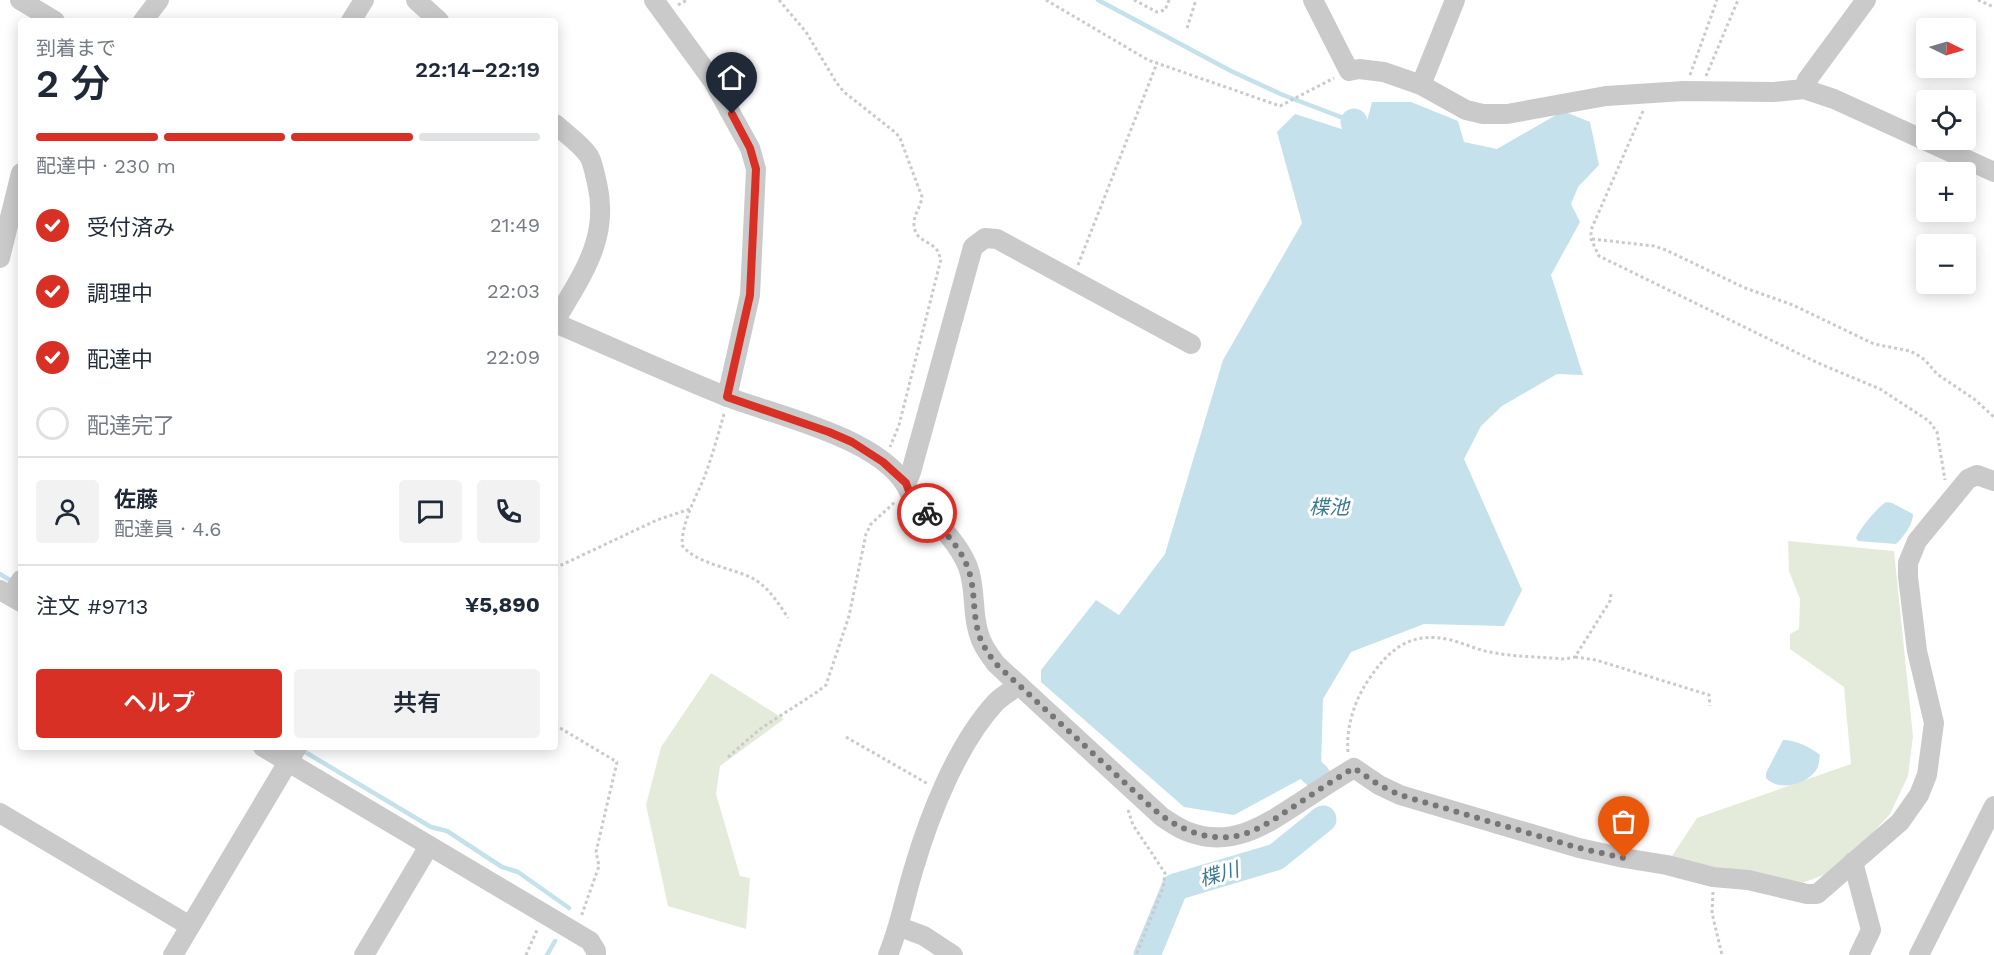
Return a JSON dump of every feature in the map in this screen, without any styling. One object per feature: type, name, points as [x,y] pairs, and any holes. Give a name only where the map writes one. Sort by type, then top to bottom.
[{"type":"street","points":[[20,0],[48,18]]},
{"type":"street","points":[[145,18],[159,0]]},
{"type":"street","points":[[353,18],[364,0]]},
{"type":"street","points":[[416,0],[436,18]]},
{"type":"street","points":[[654,0],[713,81],[750,148],[756,169],[750,295],[727,397]]},
{"type":"street","points":[[1313,0],[1349,71],[1359,69],[1384,72],[1421,85],[1466,110],[1483,114],[1507,114],[1606,96],[1692,91],[1774,92],[1804,89],[1834,99],[1994,172]]},
{"type":"street","points":[[1421,85],[1455,0]]},
{"type":"street","points":[[1804,89],[1807,80],[1866,0]]},
{"type":"street","points":[[558,127],[590,158],[601,208],[594,250],[588,265],[558,316]]},
{"type":"street","points":[[0,258],[18,185]]},
{"type":"street","points":[[907,487],[973,247],[985,238],[997,239],[1191,344]]},
{"type":"street","points":[[558,323],[727,397],[829,432],[852,442],[883,462],[958,548],[968,567],[975,593],[977,630],[984,648],[996,664],[1162,817],[1186,831],[1204,836],[1226,837],[1244,834],[1267,824],[1354,768],[1379,785],[1400,795],[1579,848],[1667,865],[1713,877],[1748,880],[1807,894],[1817,894],[1900,822],[1919,795],[1927,775],[1934,723],[1917,651],[1908,563],[1917,541],[1972,476],[1977,475],[1994,481]]},
{"type":"street","points":[[888,955],[900,927],[913,872],[931,816],[954,764],[983,719],[998,701],[1018,686]]},
{"type":"street","points":[[275,750],[292,754],[429,846],[590,941],[597,951],[596,955]]},
{"type":"street","points":[[173,955],[292,754]]},
{"type":"street","points":[[1919,955],[1994,806]]},
{"type":"street","points":[[0,813],[190,926]]},
{"type":"street","points":[[364,955],[429,846]]},
{"type":"street","points":[[1853,862],[1871,930],[1864,953]]},
{"type":"street","points":[[900,927],[924,936],[953,955]]},
{"type":"path","points":[[779,0],[806,32],[844,92],[900,138],[922,197],[915,216],[916,233],[920,239],[936,248],[941,259],[899,425],[883,462]]},
{"type":"path","points":[[1046,0],[1148,60],[1280,106],[1349,71]]},
{"type":"path","points":[[1134,0],[1157,12],[1165,10],[1169,0]]},
{"type":"path","points":[[1187,28],[1196,0]]},
{"type":"path","points":[[1692,91],[1716,0]]},
{"type":"path","points":[[1692,91],[1738,0]]},
{"type":"path","points":[[1978,0],[1994,7]]},
{"type":"path","points":[[1072,280],[1157,63]]},
{"type":"path","points":[[1648,95],[1641,118],[1591,230],[1591,239],[1599,256],[1818,363],[1880,389],[1929,422],[1937,432],[1940,442],[1943,478],[1961,489]]},
{"type":"path","points":[[1591,239],[1654,246],[1666,250],[1745,288],[1793,305],[1874,344],[1910,351],[1925,360],[1938,374],[1974,399],[1994,417]]},
{"type":"path","points":[[727,397],[717,437],[691,508],[682,545],[690,554],[754,579],[764,587],[788,618]]},
{"type":"path","points":[[728,757],[760,729],[818,693],[826,685],[849,616],[866,534],[871,524],[907,487]]},
{"type":"path","points":[[558,567],[657,520],[691,508]]},
{"type":"path","points":[[1575,657],[1610,601],[1611,594]]},
{"type":"path","points":[[1354,768],[1348,756],[1347,740],[1354,707],[1381,662],[1405,643],[1414,639],[1451,640],[1496,654],[1596,660],[1709,695],[1710,706]]},
{"type":"path","points":[[558,727],[617,762],[596,852],[599,866],[586,908],[574,932]]},
{"type":"path","points":[[846,736],[912,776],[942,791]]},
{"type":"path","points":[[1122,782],[1119,787],[1133,825],[1165,873],[1163,888],[1136,955]]},
{"type":"path","points":[[1713,877],[1712,913],[1722,955]]},
{"type":"path","points":[[526,955],[544,915]]},
{"type":"green space","points":[[1788,541],[1894,551],[1913,736],[1908,776],[1890,814],[1866,840],[1824,875],[1802,883],[1670,859],[1697,818],[1851,764],[1844,687],[1790,649],[1790,634],[1799,629],[1800,599],[1789,571]]},
{"type":"green space","points":[[711,673],[784,719],[720,766],[716,794],[740,876],[750,878],[746,929],[668,906],[646,805],[661,747]]},
{"type":"water","name":"楪池","points":[[1372,102],[1411,102],[1458,121],[1464,142],[1497,149],[1563,111],[1590,122],[1599,165],[1578,187],[1571,204],[1580,222],[1551,275],[1583,375],[1557,374],[1502,406],[1481,426],[1464,459],[1522,590],[1504,626],[1424,624],[1351,652],[1323,699],[1321,768],[1234,815],[1184,807],[1041,682],[1041,670],[1096,600],[1119,615],[1165,554],[1223,360],[1302,223],[1277,132],[1295,114],[1351,132],[1365,129]]},
{"type":"water","points":[[1886,502],[1913,514],[1904,534],[1896,544],[1858,541],[1856,538],[1861,529]]},
{"type":"water","points":[[1783,740],[1803,744],[1820,755],[1817,769],[1800,783],[1778,785],[1766,778],[1766,773]]},
{"type":"waterway","points":[[1098,0],[1231,71],[1283,95],[1354,122]]},
{"type":"waterway","name":"楪池","points":[[1354,122],[1373,165]]},
{"type":"waterway","points":[[0,574],[13,582]]},
{"type":"waterway","name":"楪池","points":[[1286,747],[1317,776]]},
{"type":"waterway","points":[[305,752],[431,827],[447,831],[502,867],[518,872],[569,908]]},
{"type":"waterway","name":"楪川","points":[[1147,955],[1175,887],[1276,857],[1323,819]]},
{"type":"waterway","points":[[547,955],[555,941]]},
{"type":"way so far","points":[[927,513],[958,548],[968,567],[975,593],[977,630],[984,648],[996,664],[1122,782],[1162,817],[1186,831],[1204,836],[1226,837],[1244,834],[1267,824],[1354,768],[1379,785],[1400,795],[1579,848],[1624,858]]},
{"type":"route","points":[[732,114],[750,148],[756,169],[750,295],[727,397],[852,442],[883,462],[906,483],[910,494],[927,513]]}]
